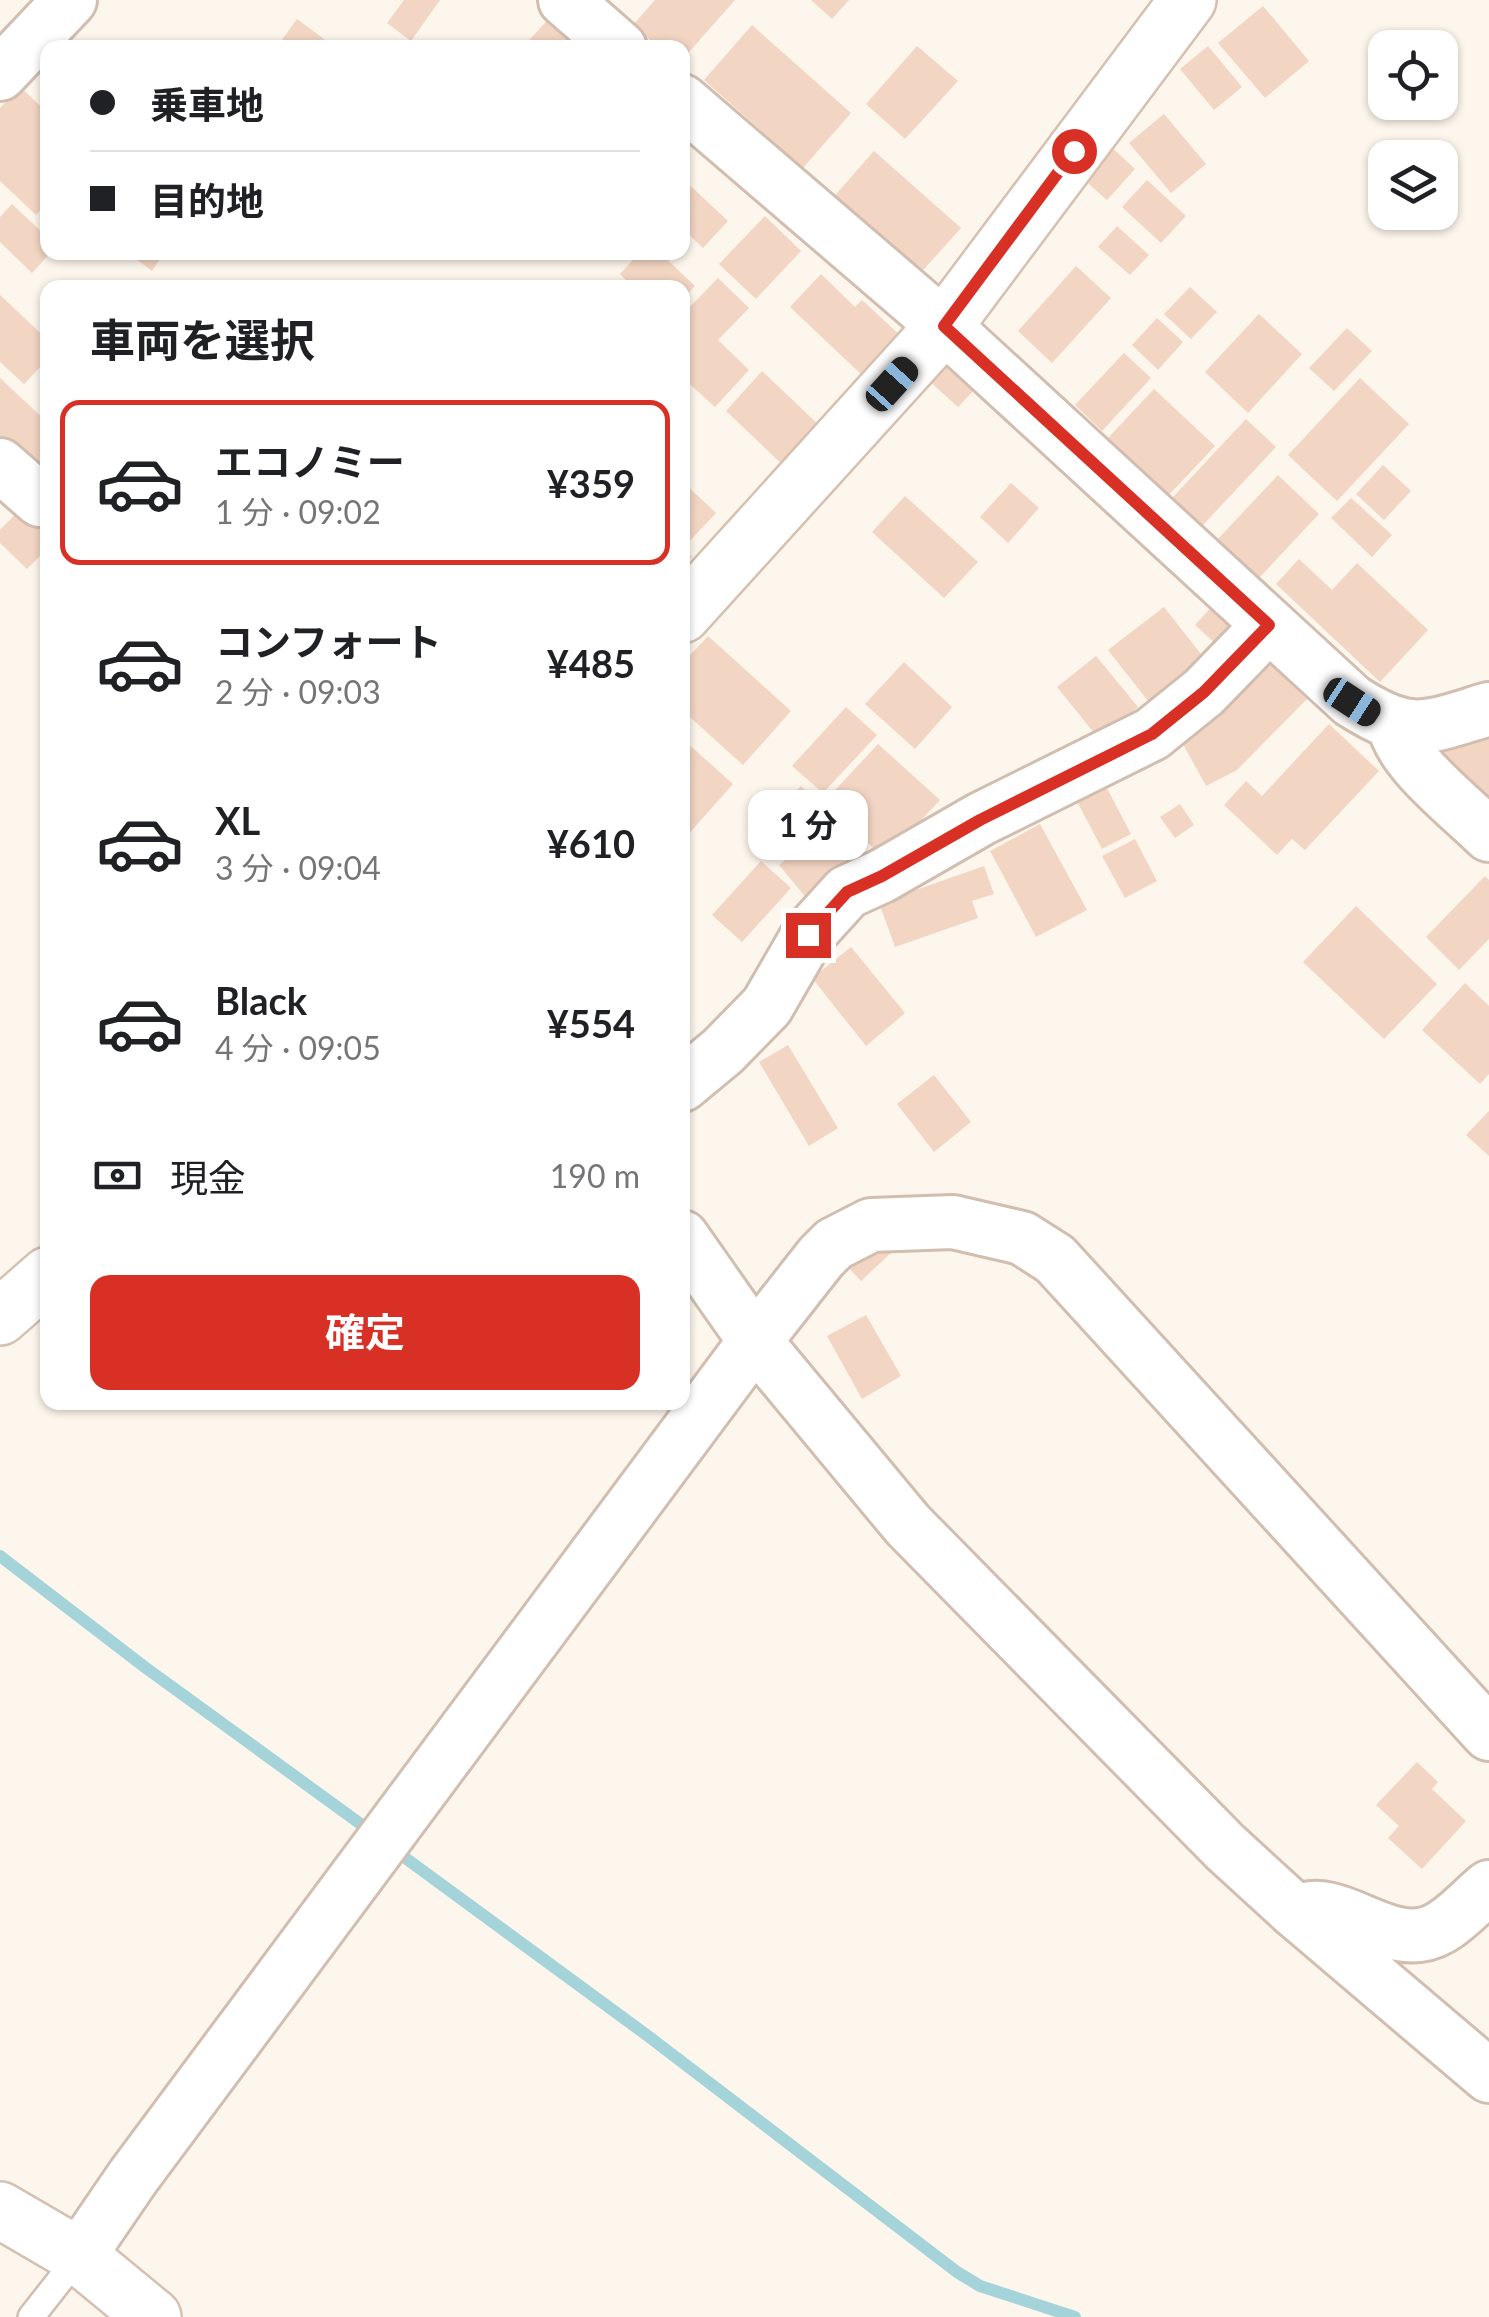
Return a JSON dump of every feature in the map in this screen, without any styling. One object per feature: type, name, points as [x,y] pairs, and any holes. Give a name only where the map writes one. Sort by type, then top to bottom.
[{"type":"street","points":[[0,74],[70,0]]},
{"type":"street","points":[[565,0],[611,40]]},
{"type":"street","points":[[690,606],[944,326],[1188,0]]},
{"type":"street","points":[[690,109],[944,326],[1352,702],[1385,722],[1424,728],[1489,710]]},
{"type":"street","points":[[0,465],[40,500]]},
{"type":"street","points":[[690,1079],[766,1006],[808,935],[847,892],[1152,734],[1204,692],[1269,625]]},
{"type":"street","points":[[1394,724],[1395,735],[1406,753],[1489,835]]},
{"type":"street","points":[[80,2256],[133,2177],[755,1341],[820,1257],[834,1244],[871,1225],[953,1222],[1022,1238],[1054,1259],[1489,1734]]},
{"type":"street","points":[[690,1248],[755,1341],[908,1525],[1185,1809],[1296,1912],[1489,2076]]},
{"type":"street","points":[[0,1318],[40,1282]]},
{"type":"street","points":[[1296,1912],[1310,1906],[1394,1934],[1423,1934],[1440,1928],[1489,1887]]},
{"type":"street","points":[[0,2210],[80,2256],[153,2317]]},
{"type":"lane","points":[[32,2317],[80,2256]]},
{"type":"building","points":[[404,0],[440,0],[412,40],[387,23]]},
{"type":"building","points":[[655,0],[735,0],[690,51],[690,40],[650,40],[633,25]]},
{"type":"building","points":[[811,0],[849,0],[832,19]]},
{"type":"building","points":[[1263,6],[1309,61],[1265,98],[1218,43]]},
{"type":"building","points":[[556,11],[586,40],[529,40]]},
{"type":"building","points":[[297,19],[325,40],[282,40]]},
{"type":"building","points":[[752,25],[851,113],[803,168],[704,80]]},
{"type":"building","points":[[917,46],[958,81],[905,139],[866,104]]},
{"type":"building","points":[[1208,46],[1242,87],[1214,110],[1180,69]]},
{"type":"building","points":[[20,87],[40,106],[40,211],[36,215],[0,181],[0,108]]},
{"type":"building","points":[[1164,114],[1206,164],[1171,193],[1129,143]]},
{"type":"building","points":[[1109,145],[1135,169],[1107,200],[1081,177]]},
{"type":"building","points":[[874,151],[961,228],[916,278],[830,201]]},
{"type":"building","points":[[1147,180],[1186,216],[1161,243],[1122,207]]},
{"type":"building","points":[[690,185],[728,221],[703,248],[690,236]]},
{"type":"building","points":[[12,204],[40,230],[40,260],[44,260],[32,273],[0,242],[0,217]]},
{"type":"building","points":[[765,216],[801,251],[756,299],[719,264]]},
{"type":"building","points":[[1117,226],[1149,255],[1130,275],[1098,247]]},
{"type":"building","points":[[138,260],[160,260],[152,271]]},
{"type":"building","points":[[633,260],[667,260],[689,280],[626,280],[620,274]]},
{"type":"building","points":[[1076,266],[1111,298],[1052,363],[1018,331]]},
{"type":"building","points":[[821,274],[855,307],[862,300],[902,337],[864,377],[790,307]]},
{"type":"building","points":[[718,278],[749,308],[718,340],[749,370],[715,407],[690,384],[690,307]]},
{"type":"building","points":[[1190,287],[1217,312],[1191,339],[1164,314]]},
{"type":"building","points":[[0,295],[40,332],[40,367],[24,384],[0,362]]},
{"type":"building","points":[[1259,314],[1302,354],[1248,413],[1205,372]]},
{"type":"building","points":[[1157,318],[1183,342],[1158,370],[1132,345]]},
{"type":"building","points":[[1347,328],[1372,351],[1334,391],[1309,368]]},
{"type":"building","points":[[1124,353],[1151,378],[1102,431],[1075,405]]},
{"type":"building","points":[[947,356],[979,385],[958,407],[927,379]]},
{"type":"building","points":[[762,371],[821,427],[784,466],[726,411]]},
{"type":"building","points":[[0,378],[40,416],[40,465],[28,478],[0,451]]},
{"type":"building","points":[[1360,378],[1409,424],[1337,501],[1288,455]]},
{"type":"building","points":[[1154,389],[1215,446],[1167,497],[1106,440]]},
{"type":"building","points":[[1246,419],[1276,447],[1202,526],[1172,498]]},
{"type":"building","points":[[1383,465],[1411,491],[1384,520],[1356,494]]},
{"type":"building","points":[[1278,475],[1319,514],[1259,578],[1217,540]]},
{"type":"building","points":[[1011,483],[1039,508],[1008,543],[980,517]]},
{"type":"building","points":[[690,489],[716,513],[690,541]]},
{"type":"building","points":[[34,495],[40,501],[40,556],[27,569],[0,543],[0,530]]},
{"type":"building","points":[[905,496],[978,562],[944,598],[872,532]]},
{"type":"building","points":[[1351,498],[1392,535],[1372,557],[1331,518]]},
{"type":"building","points":[[1299,559],[1332,590],[1357,563],[1428,630],[1380,682],[1276,584]]},
{"type":"building","points":[[1216,602],[1248,631],[1227,654],[1195,625]]},
{"type":"building","points":[[1164,607],[1211,667],[1156,711],[1108,650]]},
{"type":"building","points":[[708,636],[791,711],[743,765],[690,717],[690,655]]},
{"type":"building","points":[[1260,651],[1307,699],[1237,770],[1206,786],[1172,724]]},
{"type":"building","points":[[1096,656],[1138,707],[1099,739],[1057,687]]},
{"type":"building","points":[[904,662],[952,707],[915,749],[865,704]]},
{"type":"building","points":[[846,707],[877,735],[823,793],[792,766]]},
{"type":"building","points":[[1474,719],[1489,734],[1489,819],[1431,763]]},
{"type":"building","points":[[1329,724],[1379,771],[1305,850],[1292,839],[1277,855],[1224,805],[1246,781],[1262,796]]},
{"type":"building","points":[[878,744],[940,800],[885,859],[824,802]]},
{"type":"building","points":[[690,746],[733,784],[690,832]]},
{"type":"building","points":[[1100,775],[1131,834],[1102,849],[1071,790]]},
{"type":"building","points":[[801,786],[826,812],[810,828],[785,802]]},
{"type":"building","points":[[1180,804],[1194,825],[1175,838],[1160,817]]},
{"type":"building","points":[[833,821],[867,862],[813,906],[779,865]]},
{"type":"building","points":[[1040,824],[1087,910],[1036,937],[990,851]]},
{"type":"building","points":[[1135,839],[1157,881],[1125,898],[1102,856]]},
{"type":"building","points":[[761,861],[791,888],[742,942],[712,915]]},
{"type":"building","points":[[984,866],[994,894],[972,901],[978,918],[895,947],[879,903]]},
{"type":"building","points":[[1485,876],[1489,880],[1489,939],[1459,970],[1426,937]]},
{"type":"building","points":[[1356,906],[1437,984],[1384,1039],[1303,962]]},
{"type":"building","points":[[851,947],[905,1013],[866,1046],[812,978]]},
{"type":"building","points":[[1465,983],[1489,1006],[1489,1074],[1480,1084],[1422,1030]]},
{"type":"building","points":[[788,1045],[838,1128],[809,1146],[759,1062]]},
{"type":"building","points":[[934,1075],[971,1122],[934,1152],[897,1104]]},
{"type":"building","points":[[1489,1111],[1489,1156],[1466,1135]]},
{"type":"building","points":[[876,1235],[892,1252],[861,1281],[845,1264]]},
{"type":"building","points":[[866,1315],[901,1376],[862,1399],[827,1336]]},
{"type":"building","points":[[1417,1762],[1438,1782],[1432,1789],[1466,1821],[1422,1869],[1388,1838],[1399,1826],[1376,1805]]},
{"type":"waterway","points":[[0,1556],[373,1833]]},
{"type":"waterway","points":[[393,1849],[644,2033],[957,2272],[980,2286],[1075,2317]]},
{"type":"route","points":[[808,935],[847,892],[1152,734],[1204,692],[1269,625],[944,326],[1074,151]]}]
